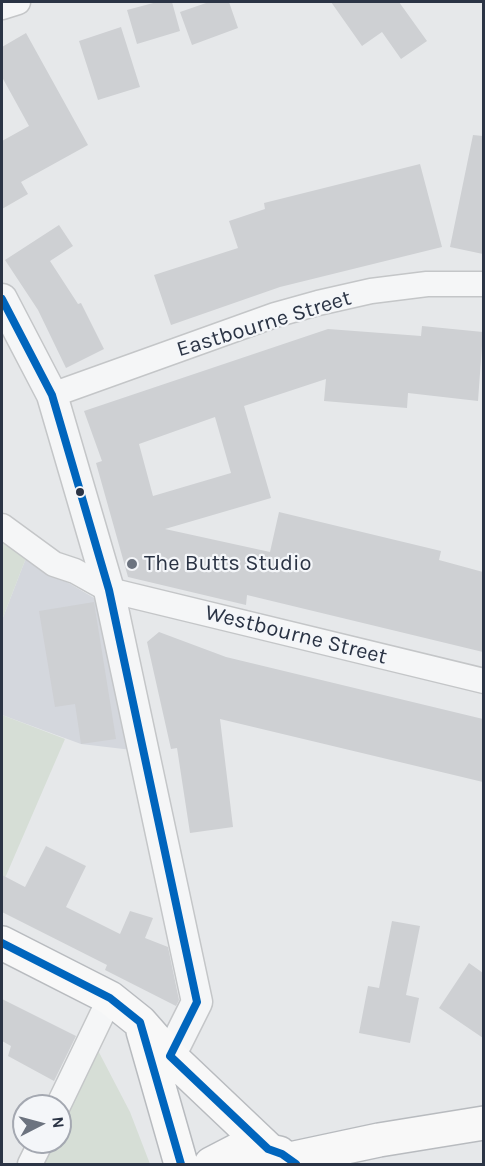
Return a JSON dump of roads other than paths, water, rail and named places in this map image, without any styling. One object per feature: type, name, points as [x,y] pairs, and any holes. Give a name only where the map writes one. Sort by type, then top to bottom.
[{"type":"highway","points":[[2,943],[110,998],[140,1022],[170,1056],[285,1158]]},
{"type":"highway","points":[[140,1022],[181,1164]]},
{"type":"highway","points":[[211,1164],[238,1150],[253,1147],[285,1158],[483,1123]]},
{"type":"highway","points":[[354,1164],[379,1140]]},
{"type":"street","points":[[2,7],[18,2]]},
{"type":"street","name":"Eastbourne Street","points":[[52,396],[275,315],[318,303],[371,291],[427,284],[483,284]]},
{"type":"street","points":[[2,299],[52,396],[109,590],[197,1002],[170,1056]]},
{"type":"street","name":"Westbourne Street","points":[[2,526],[54,564],[75,571],[109,590],[483,681]]},
{"type":"street","points":[[64,1094],[110,998]]},
{"type":"place","name":"The Butts Studio","points":[[132,564]]}]
